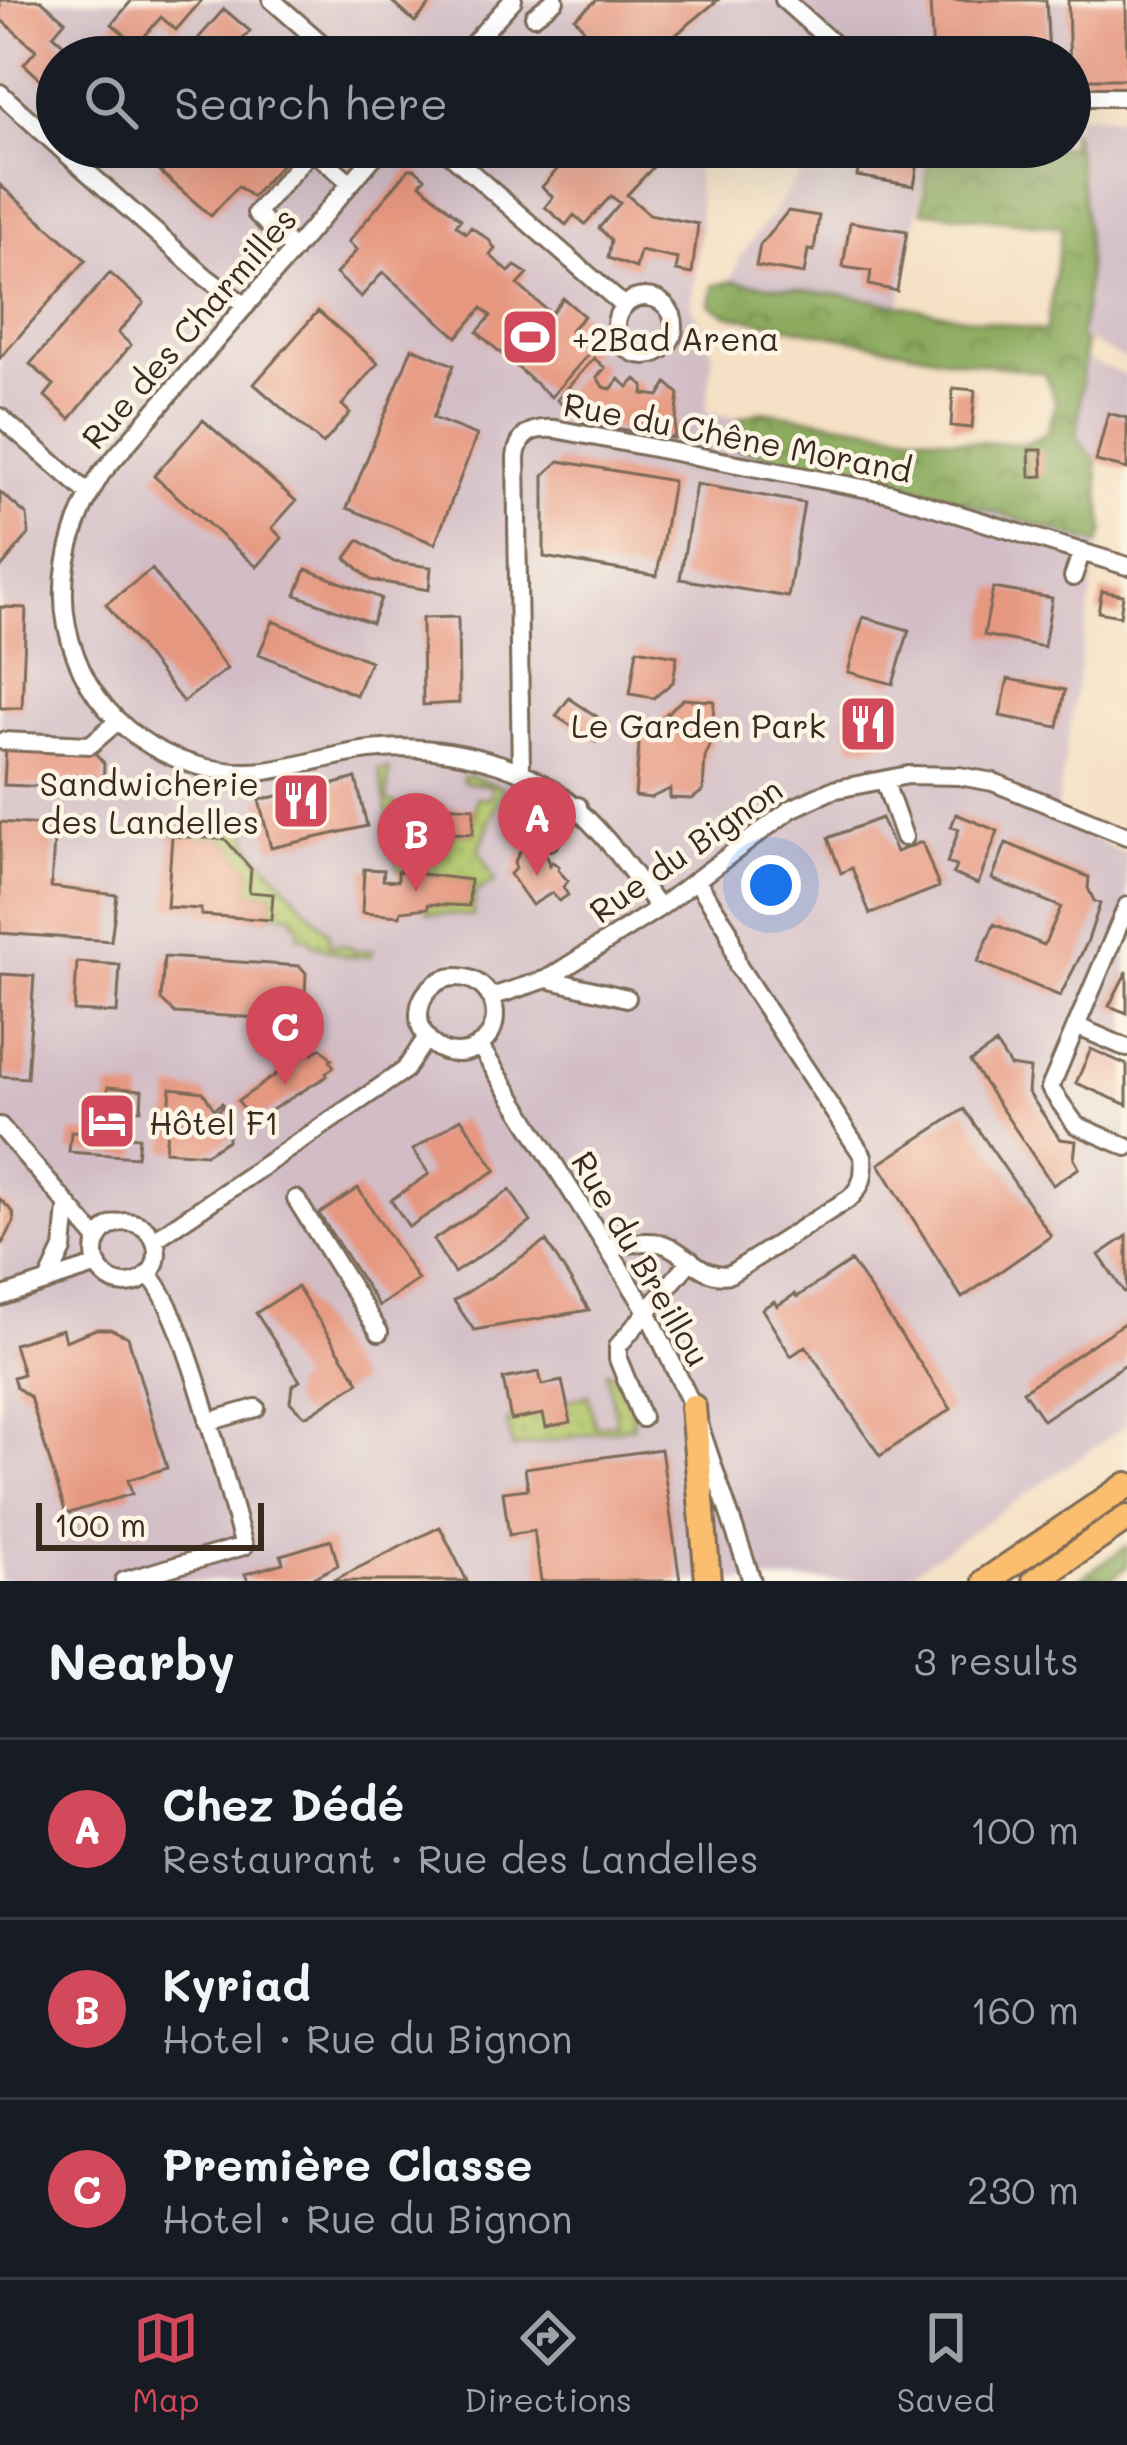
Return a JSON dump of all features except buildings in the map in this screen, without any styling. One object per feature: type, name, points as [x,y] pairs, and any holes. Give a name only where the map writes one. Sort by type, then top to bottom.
[{"type":"highway","points":[[693,1407],[708,1581]]},
{"type":"highway","points":[[986,1581],[1127,1485]]},
{"type":"highway","points":[[1034,1581],[1127,1518]]},
{"type":"street","points":[[272,0],[314,36]]},
{"type":"street","points":[[480,36],[513,0]]},
{"type":"street","points":[[534,16],[554,0]]},
{"type":"street","points":[[784,0],[824,36]]},
{"type":"street","points":[[0,92],[36,126]]},
{"type":"street","points":[[1091,97],[1127,98]]},
{"type":"street","points":[[83,168],[207,278],[246,306]]},
{"type":"street","points":[[294,250],[256,213],[296,168]]},
{"type":"street","points":[[333,168],[351,183]]},
{"type":"street","name":"Rue des Charmilles","points":[[118,721],[81,669],[65,615],[68,551],[88,494],[364,168]]},
{"type":"street","points":[[466,168],[624,306]]},
{"type":"street","points":[[0,417],[88,494]]},
{"type":"street","name":"Rue du Chêne Morand","points":[[521,771],[517,457],[520,442],[533,430],[555,429],[889,493],[1127,566]]},
{"type":"street","points":[[1073,577],[1082,551]]},
{"type":"street","points":[[3,741],[90,745],[118,721],[175,759],[224,771],[266,771],[364,751],[420,748],[475,757],[521,771],[578,806],[659,908]]},
{"type":"street","name":"Rue du Bignon","points":[[491,998],[547,979],[659,908],[790,809],[832,790],[927,773],[993,782],[1127,836]]},
{"type":"street","points":[[884,779],[904,837]]},
{"type":"street","points":[[550,841],[578,806]]},
{"type":"street","points":[[609,1249],[652,1242],[666,1245],[711,1275],[730,1274],[825,1217],[861,1186],[865,1172],[863,1156],[735,961],[728,929],[696,880]]},
{"type":"street","points":[[1127,906],[1119,947],[1076,1026],[1050,1088],[1076,1125],[1127,1147]]},
{"type":"street","points":[[465,978],[484,988],[491,998],[492,1028],[479,1045],[469,1051],[446,1051],[427,1037],[419,1015],[421,1004],[443,979],[465,978]]},
{"type":"street","points":[[547,979],[627,998]]},
{"type":"street","points":[[1076,1026],[1127,1048]]},
{"type":"street","points":[[154,1240],[405,1070],[427,1037]]},
{"type":"street","name":"Rue du Breillou","points":[[479,1045],[647,1311],[693,1407],[752,1581]]},
{"type":"street","points":[[0,1126],[98,1240]]},
{"type":"street","points":[[296,1199],[380,1332]]},
{"type":"street","points":[[48,1281],[63,1250],[67,1208]]},
{"type":"street","points":[[131,1222],[154,1240],[157,1258],[140,1280],[111,1280],[98,1265],[98,1240],[112,1225],[131,1222]]},
{"type":"street","points":[[642,1418],[618,1359],[618,1346],[691,1260]]},
{"type":"street","points":[[0,1297],[98,1265]]},
{"type":"street","points":[[124,1581],[244,1546],[168,1300],[148,1274]]},
{"type":"street","points":[[208,1422],[256,1408]]},
{"type":"shaded area","points":[[0,0],[1127,0],[1127,83],[1091,82],[1091,36],[36,36],[36,168],[696,168],[701,225],[691,305],[713,353],[706,413],[739,418],[735,447],[915,488],[1099,544],[1055,820],[1127,855],[1127,1425],[899,1581],[0,1581]]},
{"type":"shaded area","points":[[1091,116],[1127,118],[1127,360],[1080,338],[1089,291],[1080,168],[1091,168]]},
{"type":"shaded area","points":[[805,168],[925,168],[900,306],[731,281],[740,257]]},
{"type":"shaded area","points":[[1084,359],[1127,376],[1127,468],[1074,454]]},
{"type":"green space","points":[[927,168],[1079,168],[1087,259],[1077,437],[1096,461],[1104,531],[1099,544],[915,488],[735,448],[739,418],[761,411],[973,442],[1023,444],[1047,433],[1056,403],[1045,373],[729,315],[710,305],[713,286],[731,281],[849,296],[1046,332],[1062,227],[922,211]]},
{"type":"green space","points":[[389,769],[387,801],[398,804],[398,830],[472,834],[477,797],[490,799],[492,786],[463,782],[462,777],[503,787],[479,850],[495,881],[475,892],[473,916],[427,913],[428,904],[468,906],[470,880],[398,871],[379,770]]},
{"type":"green space","points":[[244,819],[251,847],[329,933],[329,945],[373,950],[371,956],[349,957],[299,937],[299,923],[293,922],[293,915],[272,913],[273,894],[249,892],[251,869],[225,839],[172,836],[173,822],[232,827],[239,826]]},
{"type":"green space","points":[[606,1371],[613,1373],[634,1414],[633,1426],[513,1448],[507,1422],[588,1395],[595,1427],[617,1423]]},
{"type":"green space","points":[[1127,1546],[1127,1567],[1108,1581],[1077,1581]]},
{"type":"place","name":"+2Bad Arena","points":[[530,337]]},
{"type":"place","name":"Le Garden Park","points":[[868,724]]},
{"type":"place","name":"Sandwicherie des Landelles","points":[[301,801]]},
{"type":"place","name":"Chez Dédé","points":[[537,876]]},
{"type":"place","name":"Kyriad","points":[[416,892]]},
{"type":"place","name":"Première Classe","points":[[285,1085]]},
{"type":"place","name":"Hôtel F1","points":[[107,1121]]}]
